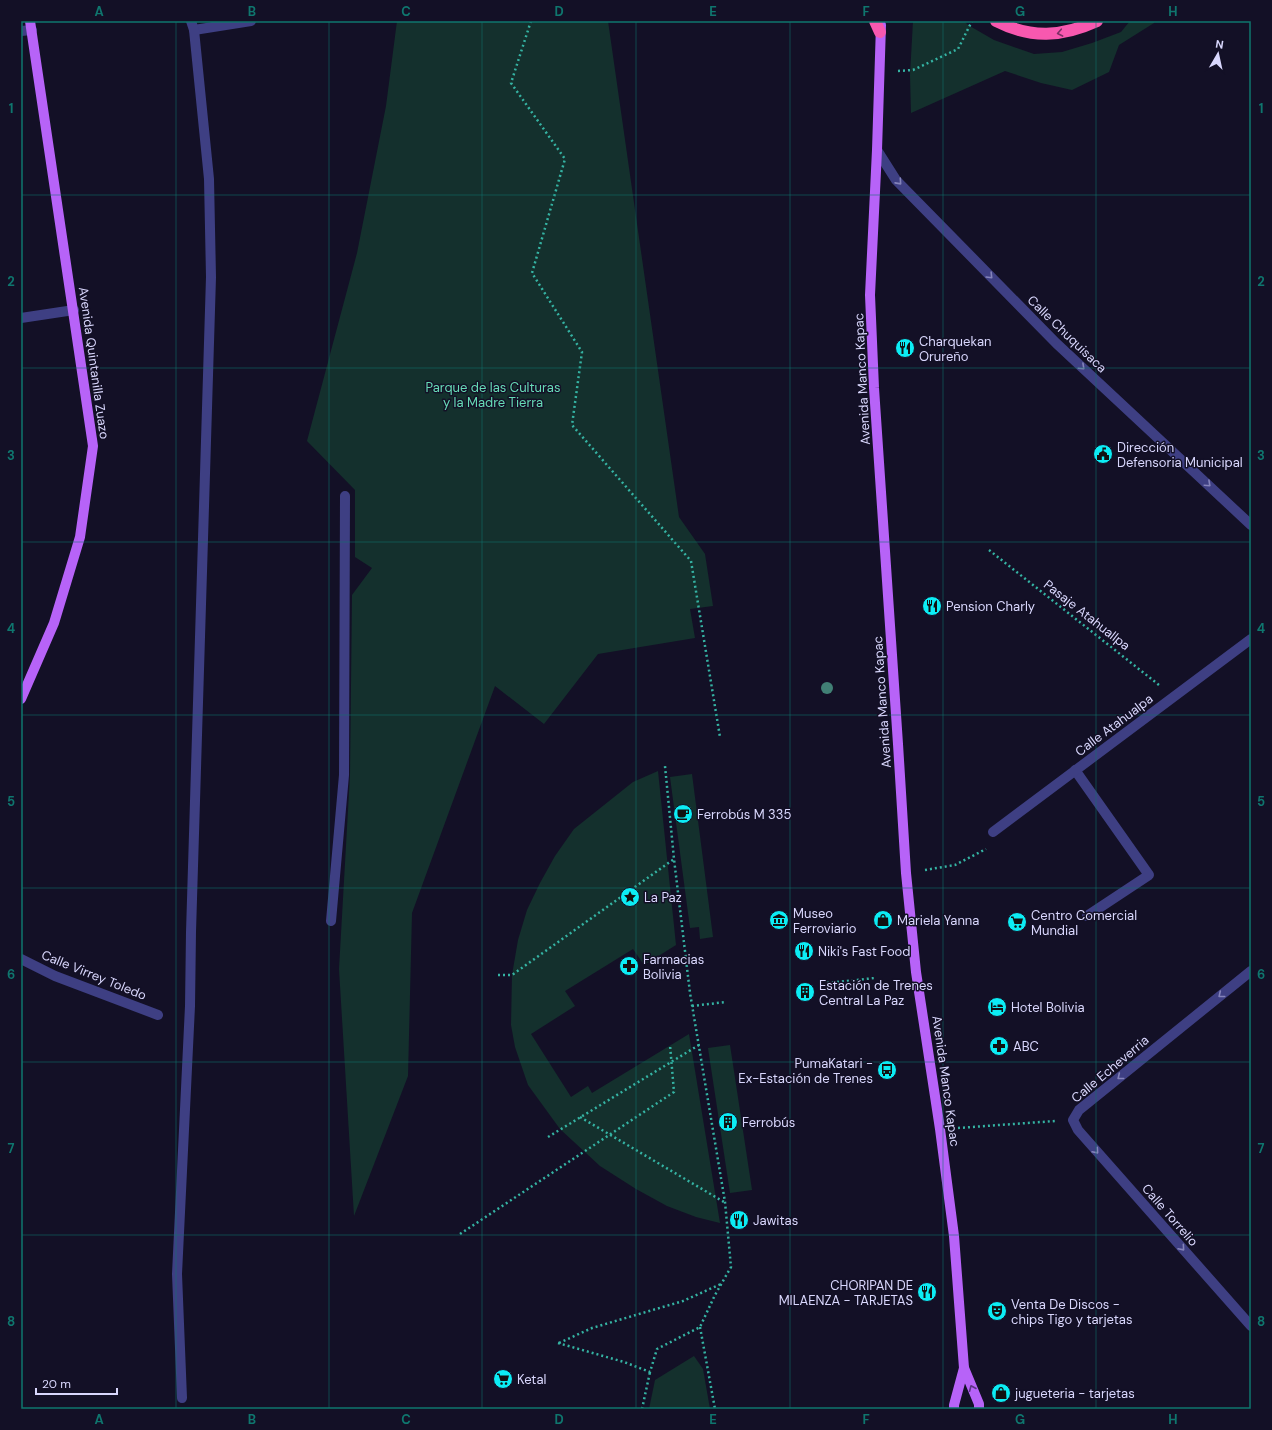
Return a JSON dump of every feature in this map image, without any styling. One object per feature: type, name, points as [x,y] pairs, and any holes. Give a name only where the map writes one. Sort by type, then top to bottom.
[{"type":"highway","points":[[996,21],[1023,31],[1051,35],[1079,29],[1097,21]]},
{"type":"main road","name":"Avenida Manco Kapac","points":[[878,24],[880,71],[870,295],[874,388],[906,873],[916,972],[940,1129],[954,1236],[964,1368],[979,1404],[979,1409]]},
{"type":"main road","name":"Avenida Quintanilla Zuazo","points":[[21,699],[54,623],[80,537],[93,446],[31,25]]},
{"type":"main road","name":"Avenida Manco Kapac","points":[[954,1409],[964,1368]]},
{"type":"street","points":[[182,1398],[177,1274],[190,1006],[190,932],[211,277],[209,179],[192,25],[251,21]]},
{"type":"street","points":[[21,31],[31,25]]},
{"type":"street","name":"Calle Chuquisaca","points":[[877,150],[896,180],[1056,343],[1251,525]]},
{"type":"street","points":[[21,318],[74,310]]},
{"type":"street","points":[[331,921],[344,775],[345,496]]},
{"type":"street","name":"Calle Atahualpa","points":[[993,832],[1251,639]]},
{"type":"street","points":[[1075,770],[1149,875],[1087,916]]},
{"type":"street","name":"Calle Virrey Toledo","points":[[21,959],[56,976],[158,1015]]},
{"type":"street","name":"Calle Echeverria","points":[[1073,1120],[1079,1110],[1251,971]]},
{"type":"street","name":"Calle Torrelio","points":[[1073,1120],[1078,1130],[1251,1326]]},
{"type":"path","points":[[531,21],[511,83],[565,158],[532,273],[582,352],[572,425],[691,561],[720,737]]},
{"type":"path","points":[[880,71],[913,70],[958,49],[972,21]]},
{"type":"path","name":"Pasaje Atahuallpa","points":[[989,550],[1174,697]]},
{"type":"path","points":[[642,1409],[650,1372],[657,1349],[700,1327],[731,1267],[724,1202],[692,1006],[674,859],[665,766]]},
{"type":"path","points":[[906,873],[955,866],[986,849],[993,832]]},
{"type":"path","points":[[498,975],[512,975],[674,859]]},
{"type":"path","points":[[827,983],[875,978]]},
{"type":"path","points":[[692,1006],[726,1002]]},
{"type":"path","points":[[460,1234],[674,1092],[670,1045]]},
{"type":"path","points":[[548,1137],[699,1045]]},
{"type":"path","points":[[580,1117],[724,1202]]},
{"type":"path","name":"Calle Echeverria","points":[[940,1129],[1073,1120]]},
{"type":"path","points":[[650,1372],[624,1362],[558,1343],[592,1328],[683,1301],[722,1283]]},
{"type":"path","points":[[700,1327],[715,1409]]},
{"type":"green space","name":"Parque de las Culturas y la Madre Tierra","points":[[397,21],[608,21],[679,517],[705,554],[713,606],[690,609],[695,638],[598,654],[544,724],[495,686],[412,913],[408,1076],[354,1216],[339,969],[350,775],[352,595],[372,568],[355,557],[355,490],[307,441],[357,253],[386,106]]},
{"type":"green space","points":[[913,21],[964,21],[968,25],[994,40],[1034,54],[1062,52],[1092,43],[1121,32],[1130,21],[1154,21],[1154,23],[1119,45],[1109,72],[1072,90],[1041,83],[1005,71],[911,113],[910,75]]},
{"type":"green space","points":[[658,771],[676,945],[644,965],[633,949],[565,991],[575,1006],[531,1034],[571,1097],[588,1086],[592,1093],[689,1034],[720,1223],[696,1217],[667,1206],[636,1189],[600,1166],[560,1129],[528,1085],[515,1047],[511,1025],[512,975],[518,940],[527,910],[555,856],[574,829],[633,782]]},
{"type":"green space","points":[[692,774],[713,937],[700,939],[699,927],[690,928],[670,777]]},
{"type":"green space","points":[[730,1045],[752,1190],[730,1193],[708,1048]]},
{"type":"green space","points":[[694,1356],[703,1369],[710,1409],[649,1409],[655,1380]]},
{"type":"place","name":"Charquekan Orureño","points":[[905,348]]},
{"type":"place","name":"Dirección Defensoria Municipal","points":[[1103,454]]},
{"type":"place","name":"Pension Charly","points":[[932,606]]},
{"type":"place","name":"Ferrobús M 335","points":[[683,814]]},
{"type":"place","name":"La Paz","points":[[630,897]]},
{"type":"place","name":"Museo Ferroviario","points":[[779,920]]},
{"type":"place","name":"Mariela Yanna","points":[[883,920]]},
{"type":"place","name":"Centro Comercial Mundial","points":[[1017,922]]},
{"type":"place","name":"Niki's Fast Food","points":[[804,951]]},
{"type":"place","name":"Farmacias Bolivia","points":[[629,966]]},
{"type":"place","name":"Estación de Trenes Central La Paz","points":[[805,992]]},
{"type":"place","name":"Hotel Bolivia","points":[[997,1007]]},
{"type":"place","name":"ABC","points":[[999,1046]]},
{"type":"place","name":"PumaKatari - Ex-Estación de Trenes","points":[[887,1070]]},
{"type":"place","name":"Ferrobús","points":[[728,1122]]},
{"type":"place","name":"Jawitas","points":[[739,1220]]},
{"type":"place","name":"CHORIPAN DE MILAENZA - TARJETAS","points":[[927,1292]]},
{"type":"place","name":"Venta De Discos - chips Tigo y tarjetas","points":[[997,1311]]},
{"type":"place","name":"Ketal","points":[[503,1379]]},
{"type":"place","name":"jugueteria - tarjetas","points":[[1001,1393]]}]
